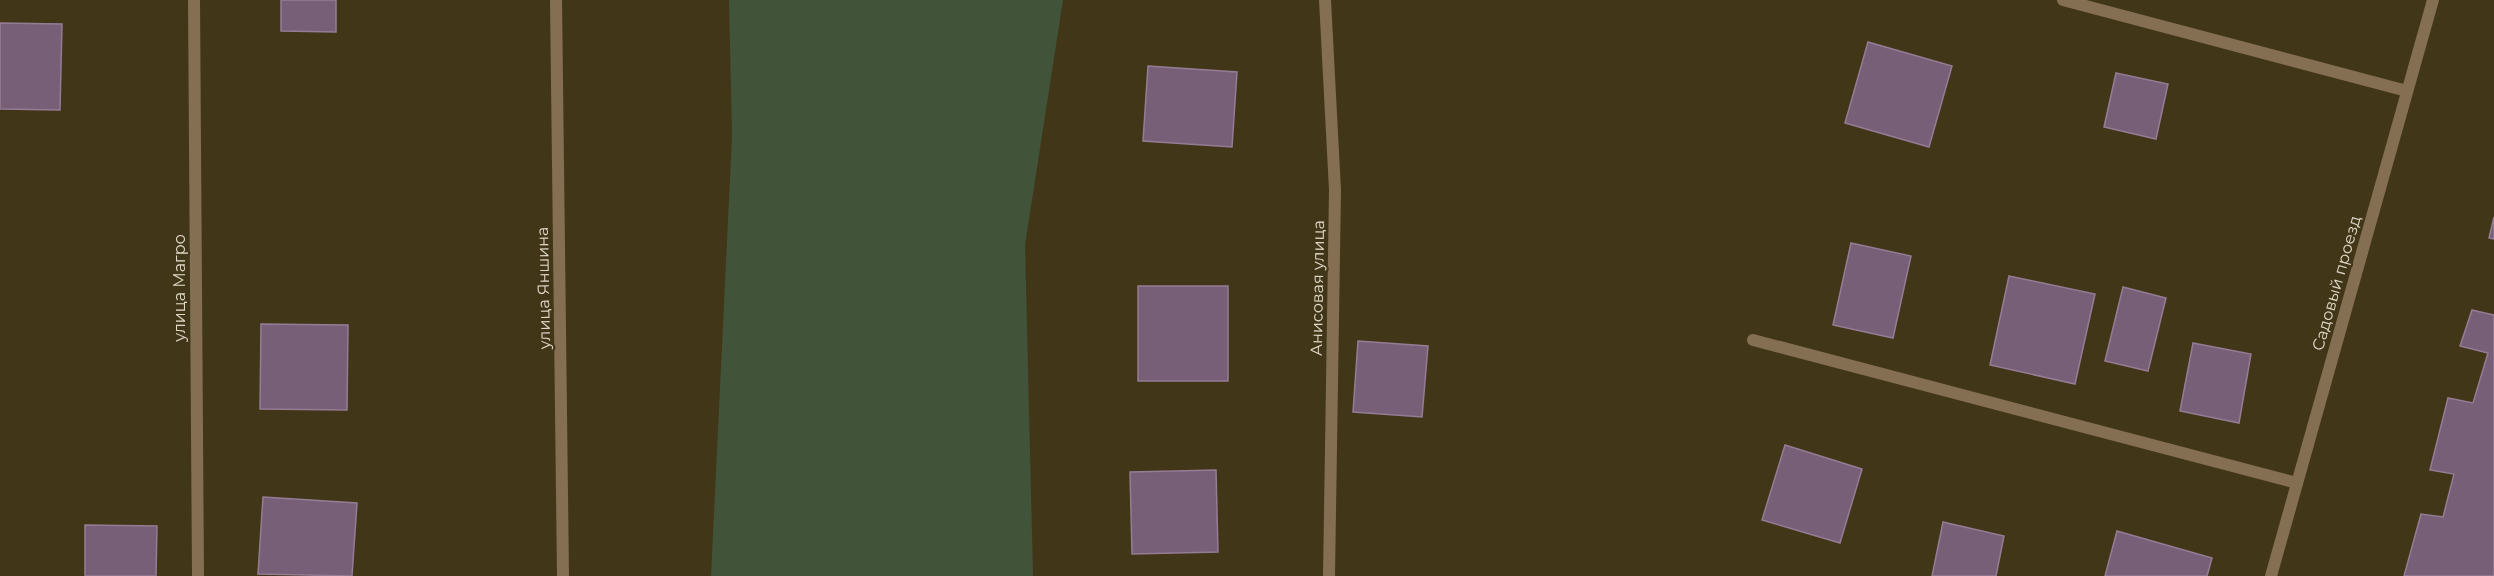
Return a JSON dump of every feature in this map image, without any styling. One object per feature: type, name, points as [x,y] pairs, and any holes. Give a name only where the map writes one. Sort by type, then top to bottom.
[{"type":"street","name":"улица Магро","points":[[194,0],[198,576]]},
{"type":"street","name":"улица Яншина","points":[[556,0],[562,576]]},
{"type":"street","name":"Анисовая улица","points":[[1324,0],[1335,190],[1329,576]]},
{"type":"street","points":[[2063,0],[2407,91]]},
{"type":"street","name":"Садовый проезд","points":[[2271,576],[2433,0]]},
{"type":"street","points":[[1753,340],[2297,483]]},
{"type":"green space","points":[[729,0],[1063,0],[1025,245],[1033,576],[711,576],[732,137]]},
{"type":"building","points":[[281,0],[336,0],[336,32],[281,31]]},
{"type":"building","points":[[0,23],[62,24],[60,110],[0,109]]},
{"type":"building","points":[[1868,42],[1952,66],[1929,147],[1845,123]]},
{"type":"building","points":[[1148,66],[1237,72],[1232,147],[1143,141]]},
{"type":"building","points":[[2116,73],[2168,84],[2156,139],[2104,127]]},
{"type":"building","points":[[2494,217],[2494,239],[2489,238]]},
{"type":"building","points":[[1851,243],[1911,256],[1893,338],[1833,325]]},
{"type":"building","points":[[2009,276],[2095,294],[2075,384],[1990,365]]},
{"type":"building","points":[[1138,286],[1228,286],[1228,381],[1138,381]]},
{"type":"building","points":[[2123,287],[2166,298],[2148,371],[2105,361]]},
{"type":"building","points":[[2472,310],[2494,315],[2494,576],[2404,576],[2421,514],[2443,517],[2454,474],[2430,470],[2448,398],[2473,403],[2488,353],[2460,346]]},
{"type":"building","points":[[261,324],[348,325],[347,410],[260,409]]},
{"type":"building","points":[[1358,341],[1428,346],[1422,417],[1353,412]]},
{"type":"building","points":[[2193,343],[2251,354],[2239,423],[2180,411]]},
{"type":"building","points":[[1785,445],[1862,469],[1840,543],[1762,520]]},
{"type":"building","points":[[1216,470],[1218,552],[1132,554],[1130,472]]},
{"type":"building","points":[[263,497],[357,503],[352,576],[258,574]]},
{"type":"building","points":[[1943,522],[2004,536],[1996,576],[1932,576]]},
{"type":"building","points":[[85,525],[157,526],[156,576],[85,576]]},
{"type":"building","points":[[2117,531],[2212,558],[2207,576],[2105,576]]}]
